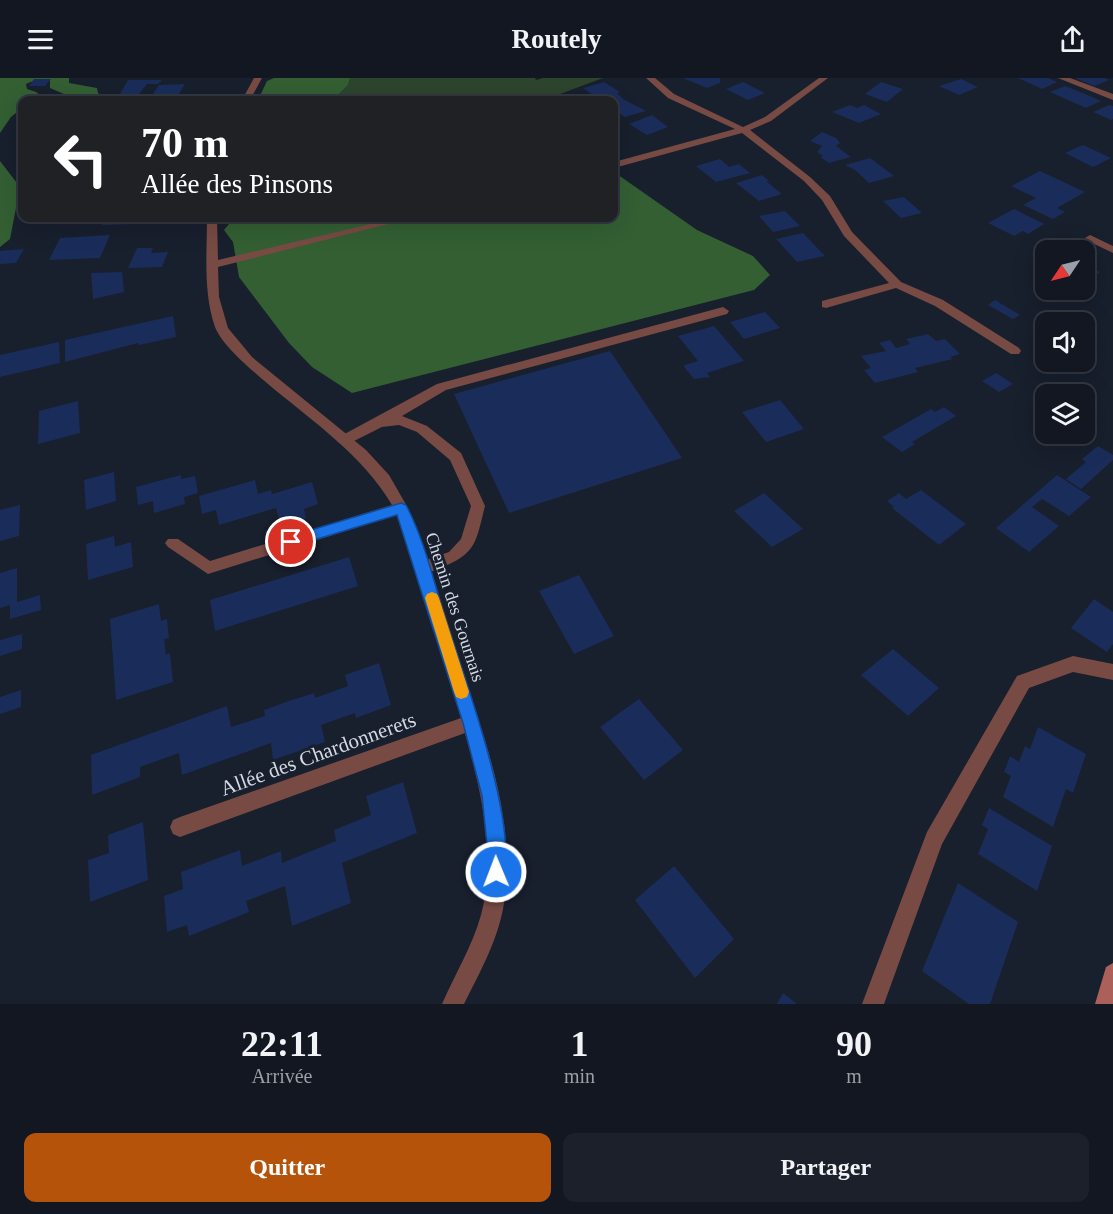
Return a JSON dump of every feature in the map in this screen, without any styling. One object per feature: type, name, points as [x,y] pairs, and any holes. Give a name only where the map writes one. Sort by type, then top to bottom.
[{"type":"street","points":[[248,96],[258,78]]},
{"type":"street","points":[[650,78],[671,96],[743,130],[768,147],[826,198],[848,234],[897,284],[939,303],[1015,351]]},
{"type":"street","points":[[618,164],[743,130],[775,114],[824,78]]},
{"type":"street","points":[[1062,78],[1113,97]]},
{"type":"street","name":"Chemin des Gournais","points":[[212,222],[213,297],[222,329],[248,360],[360,454],[384,479],[401,508],[423,568],[471,723],[490,796],[497,855],[494,904],[473,963],[453,1004]]},
{"type":"street","points":[[212,265],[390,222]]},
{"type":"street","points":[[1090,238],[1113,250]]},
{"type":"street","points":[[826,304],[897,284]]},
{"type":"street","points":[[344,441],[442,387],[723,311]]},
{"type":"street","points":[[379,423],[400,420],[422,429],[456,457],[478,506],[468,542],[454,556],[423,568]]},
{"type":"street","points":[[173,543],[208,568],[401,508]]},
{"type":"street","points":[[873,1004],[934,839],[1023,682],[1073,664],[1113,672]]},
{"type":"street","name":"Allée des Chardonnerets","points":[[180,827],[471,723]]},
{"type":"street","points":[[1106,1004],[1113,974]]},
{"type":"green space","points":[[0,78],[69,78],[69,83],[97,88],[101,96],[64,94],[50,88],[50,79],[38,79],[26,84],[27,89],[42,96],[18,96],[18,111],[0,133]]},
{"type":"green space","points":[[274,78],[350,78],[348,85],[337,96],[260,96],[267,81]]},
{"type":"green space","points":[[350,78],[535,78],[536,80],[603,78],[555,96],[337,96],[348,85]]},
{"type":"green space","points":[[0,161],[18,184],[18,197],[10,239],[0,247]]},
{"type":"green space","points":[[618,175],[697,230],[753,256],[770,275],[754,290],[352,393],[312,367],[289,343],[239,277],[233,242],[224,230],[231,222],[618,222]]},
{"type":"building","points":[[683,78],[720,78],[720,83],[707,88]]},
{"type":"building","points":[[1018,78],[1048,78],[1057,82],[1042,89]]},
{"type":"building","points":[[1075,78],[1104,78],[1109,80],[1094,86]]},
{"type":"building","points":[[34,79],[51,79],[45,86],[29,86]]},
{"type":"building","points":[[961,79],[978,87],[959,95],[939,86]]},
{"type":"building","points":[[128,80],[162,80],[158,84],[147,84],[139,94],[120,94]]},
{"type":"building","points":[[604,82],[620,92],[617,93],[623,99],[646,111],[625,117],[618,113],[618,96],[595,96],[583,88]]},
{"type":"building","points":[[743,82],[765,93],[748,100],[726,89]]},
{"type":"building","points":[[881,82],[903,89],[887,102],[865,94]]},
{"type":"building","points":[[185,84],[178,96],[152,96],[159,85]]},
{"type":"building","points":[[1065,86],[1101,101],[1086,108],[1050,92]]},
{"type":"building","points":[[850,105],[857,108],[864,105],[881,114],[859,123],[832,112]]},
{"type":"building","points":[[1109,105],[1113,106],[1113,119],[1111,120],[1093,112]]},
{"type":"building","points":[[652,115],[668,127],[647,135],[629,124]]},
{"type":"building","points":[[822,132],[836,138],[840,143],[836,146],[851,157],[829,163],[820,157],[823,156],[817,152],[822,146],[810,141]]},
{"type":"building","points":[[1083,145],[1111,158],[1093,167],[1065,153]]},
{"type":"building","points":[[870,158],[894,176],[869,183],[855,170],[845,165]]},
{"type":"building","points":[[720,159],[729,167],[739,164],[750,173],[716,182],[696,166]]},
{"type":"building","points":[[1040,171],[1085,192],[1057,208],[1065,212],[1053,219],[1023,205],[1036,198],[1011,186]]},
{"type":"building","points":[[762,175],[782,194],[759,201],[736,183]]},
{"type":"building","points":[[904,197],[922,213],[901,218],[883,201]]},
{"type":"building","points":[[1014,209],[1044,224],[1028,234],[1023,231],[1014,236],[988,223]]},
{"type":"building","points":[[785,211],[800,226],[773,232],[759,216]]},
{"type":"building","points":[[104,222],[135,222],[133,224],[102,225]]},
{"type":"building","points":[[803,233],[825,256],[797,262],[776,239]]},
{"type":"building","points":[[110,235],[100,258],[49,260],[60,238]]},
{"type":"building","points":[[137,248],[153,248],[151,253],[168,252],[162,267],[128,268]]},
{"type":"building","points":[[24,249],[16,263],[0,264],[0,251]]},
{"type":"building","points":[[122,272],[124,292],[93,299],[91,273]]},
{"type":"building","points":[[995,300],[1020,315],[1013,319],[988,305]]},
{"type":"building","points":[[765,312],[780,328],[744,339],[730,322]]},
{"type":"building","points":[[173,316],[176,337],[139,345],[138,343],[65,362],[65,340]]},
{"type":"building","points":[[714,326],[744,361],[707,373],[710,377],[694,379],[684,367],[698,361],[678,336]]},
{"type":"building","points":[[928,334],[936,341],[945,339],[960,354],[950,357],[953,359],[915,368],[918,372],[875,383],[864,370],[871,368],[861,356],[886,351],[879,343],[890,340],[896,348],[910,344],[906,339]]},
{"type":"building","points":[[59,342],[60,363],[0,377],[0,355]]},
{"type":"building","points":[[610,351],[682,458],[509,513],[454,394]]},
{"type":"building","points":[[996,373],[1013,384],[999,392],[982,381]]},
{"type":"building","points":[[780,400],[804,429],[766,442],[742,412]]},
{"type":"building","points":[[78,401],[80,433],[38,444],[39,411]]},
{"type":"building","points":[[944,407],[956,416],[912,442],[915,444],[902,452],[882,437],[931,409],[935,412]]},
{"type":"building","points":[[1098,446],[1113,455],[1113,460],[1081,489],[1066,479],[1086,462],[1082,459]]},
{"type":"building","points":[[114,472],[116,501],[86,510],[84,480]]},
{"type":"building","points":[[181,475],[181,479],[195,476],[198,493],[184,497],[185,504],[154,513],[153,501],[138,505],[136,487]]},
{"type":"building","points":[[1057,475],[1091,497],[1069,516],[1042,499],[1032,507],[1059,526],[1029,552],[996,528]]},
{"type":"building","points":[[255,480],[258,494],[271,490],[272,494],[312,482],[318,504],[304,509],[306,519],[281,527],[276,508],[219,525],[216,510],[202,514],[199,496]]},
{"type":"building","points":[[921,490],[966,524],[939,545],[892,508],[894,507],[887,501],[899,493],[906,499]]},
{"type":"building","points":[[764,493],[803,529],[772,547],[734,511]]},
{"type":"building","points":[[20,505],[19,536],[0,541],[0,510]]},
{"type":"building","points":[[114,536],[115,547],[131,542],[133,567],[88,580],[86,544]]},
{"type":"building","points":[[349,557],[358,586],[215,631],[210,600]]},
{"type":"building","points":[[17,568],[17,602],[40,595],[41,610],[10,619],[10,605],[0,608],[0,573]]},
{"type":"building","points":[[579,575],[614,636],[574,654],[539,591]]},
{"type":"building","points":[[1094,599],[1113,612],[1113,644],[1107,652],[1071,628]]},
{"type":"building","points":[[159,604],[161,621],[167,619],[169,638],[164,639],[166,655],[170,653],[173,682],[116,700],[110,619]]},
{"type":"building","points":[[22,634],[22,649],[0,656],[0,640]]},
{"type":"building","points":[[893,649],[939,688],[908,716],[861,675]]},
{"type":"building","points":[[379,663],[391,705],[356,718],[355,713],[321,725],[325,742],[273,760],[271,743],[182,775],[179,753],[140,767],[140,777],[92,795],[91,755],[227,706],[231,727],[265,716],[264,710],[289,701],[314,693],[315,698],[348,686],[345,675]]},
{"type":"building","points":[[21,690],[21,707],[0,714],[0,697]]},
{"type":"building","points":[[639,699],[683,750],[644,780],[600,727]]},
{"type":"building","points":[[1038,727],[1086,754],[1073,793],[1066,789],[1053,827],[1003,797],[1011,776],[1004,772],[1010,756],[1019,762],[1025,746],[1030,749]]},
{"type":"building","points":[[403,782],[417,833],[342,863],[351,903],[292,926],[285,886],[246,901],[249,912],[189,936],[187,925],[167,932],[164,896],[183,889],[181,872],[240,850],[242,866],[281,851],[282,863],[336,841],[334,830],[371,815],[366,796]]},
{"type":"building","points":[[989,808],[1052,846],[1037,891],[978,854],[988,829],[982,825]]},
{"type":"building","points":[[143,822],[148,880],[90,902],[88,860],[109,853],[108,835]]},
{"type":"building","points":[[674,866],[734,939],[695,978],[635,900]]},
{"type":"building","points":[[958,883],[1018,922],[990,1004],[969,1004],[922,971]]},
{"type":"building","points":[[783,993],[797,1004],[777,1004]]},
{"type":"slow traffic","points":[[432,598],[461,692]]},
{"type":"route","points":[[291,542],[401,508],[413,538],[471,723],[490,796],[497,855],[496,872]]}]
